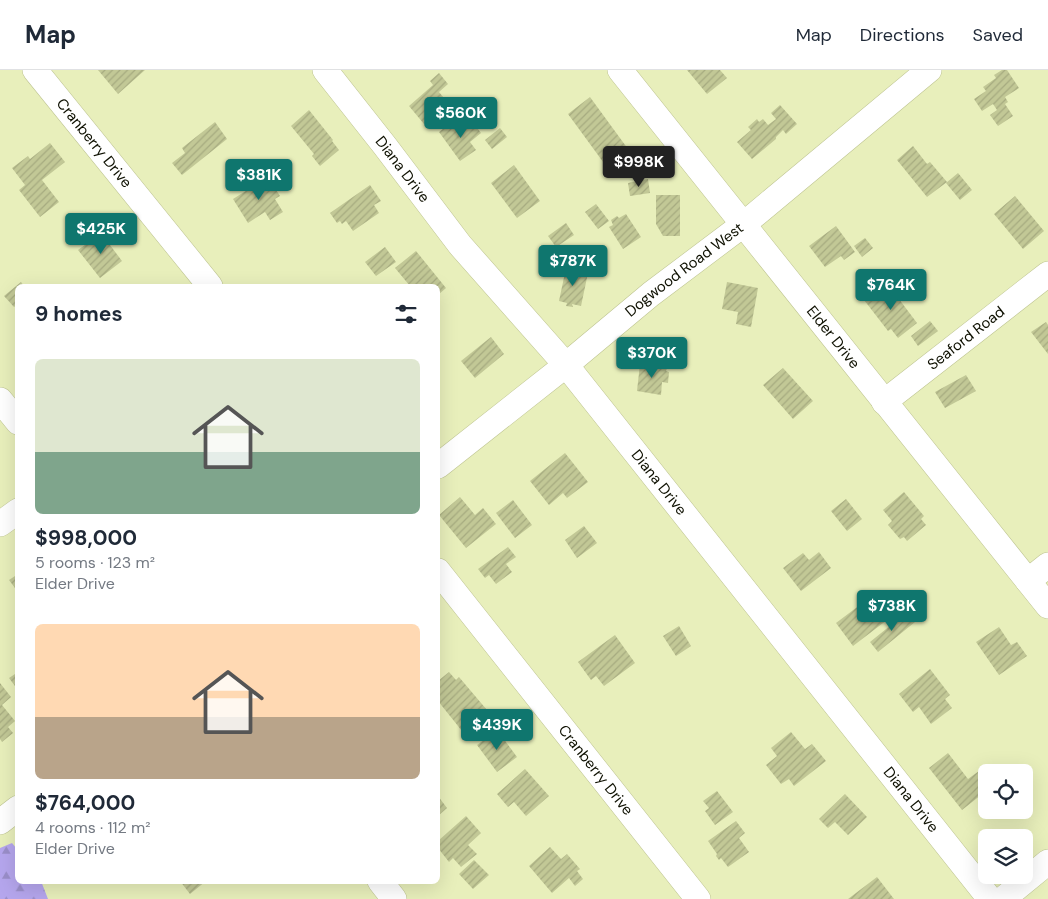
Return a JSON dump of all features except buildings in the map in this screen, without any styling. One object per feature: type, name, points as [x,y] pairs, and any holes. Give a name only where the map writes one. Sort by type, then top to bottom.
[{"type":"street","name":"Cranberry Drive","points":[[35,70],[208,284]]},
{"type":"street","name":"Diana Drive","points":[[325,70],[386,146],[460,245],[566,365],[990,899]]},
{"type":"street","name":"Elder Drive","points":[[620,70],[1048,606]]},
{"type":"street","name":"Dogwood Road West","points":[[440,464],[566,365],[651,294],[744,224],[929,70]]},
{"type":"street","name":"Seaford Road","points":[[884,402],[1048,274]]},
{"type":"street","points":[[0,400],[15,418]]},
{"type":"street","points":[[0,524],[15,513]]},
{"type":"street","points":[[1028,581],[1048,565]]},
{"type":"street","name":"Cranberry Drive","points":[[440,575],[698,899]]},
{"type":"street","points":[[0,822],[15,810]]},
{"type":"street","points":[[1003,899],[1048,862]]},
{"type":"street","points":[[382,884],[394,899]]},
{"type":"green space","points":[[12,843],[15,847],[15,884],[42,884],[48,899],[0,899],[0,848]]}]
